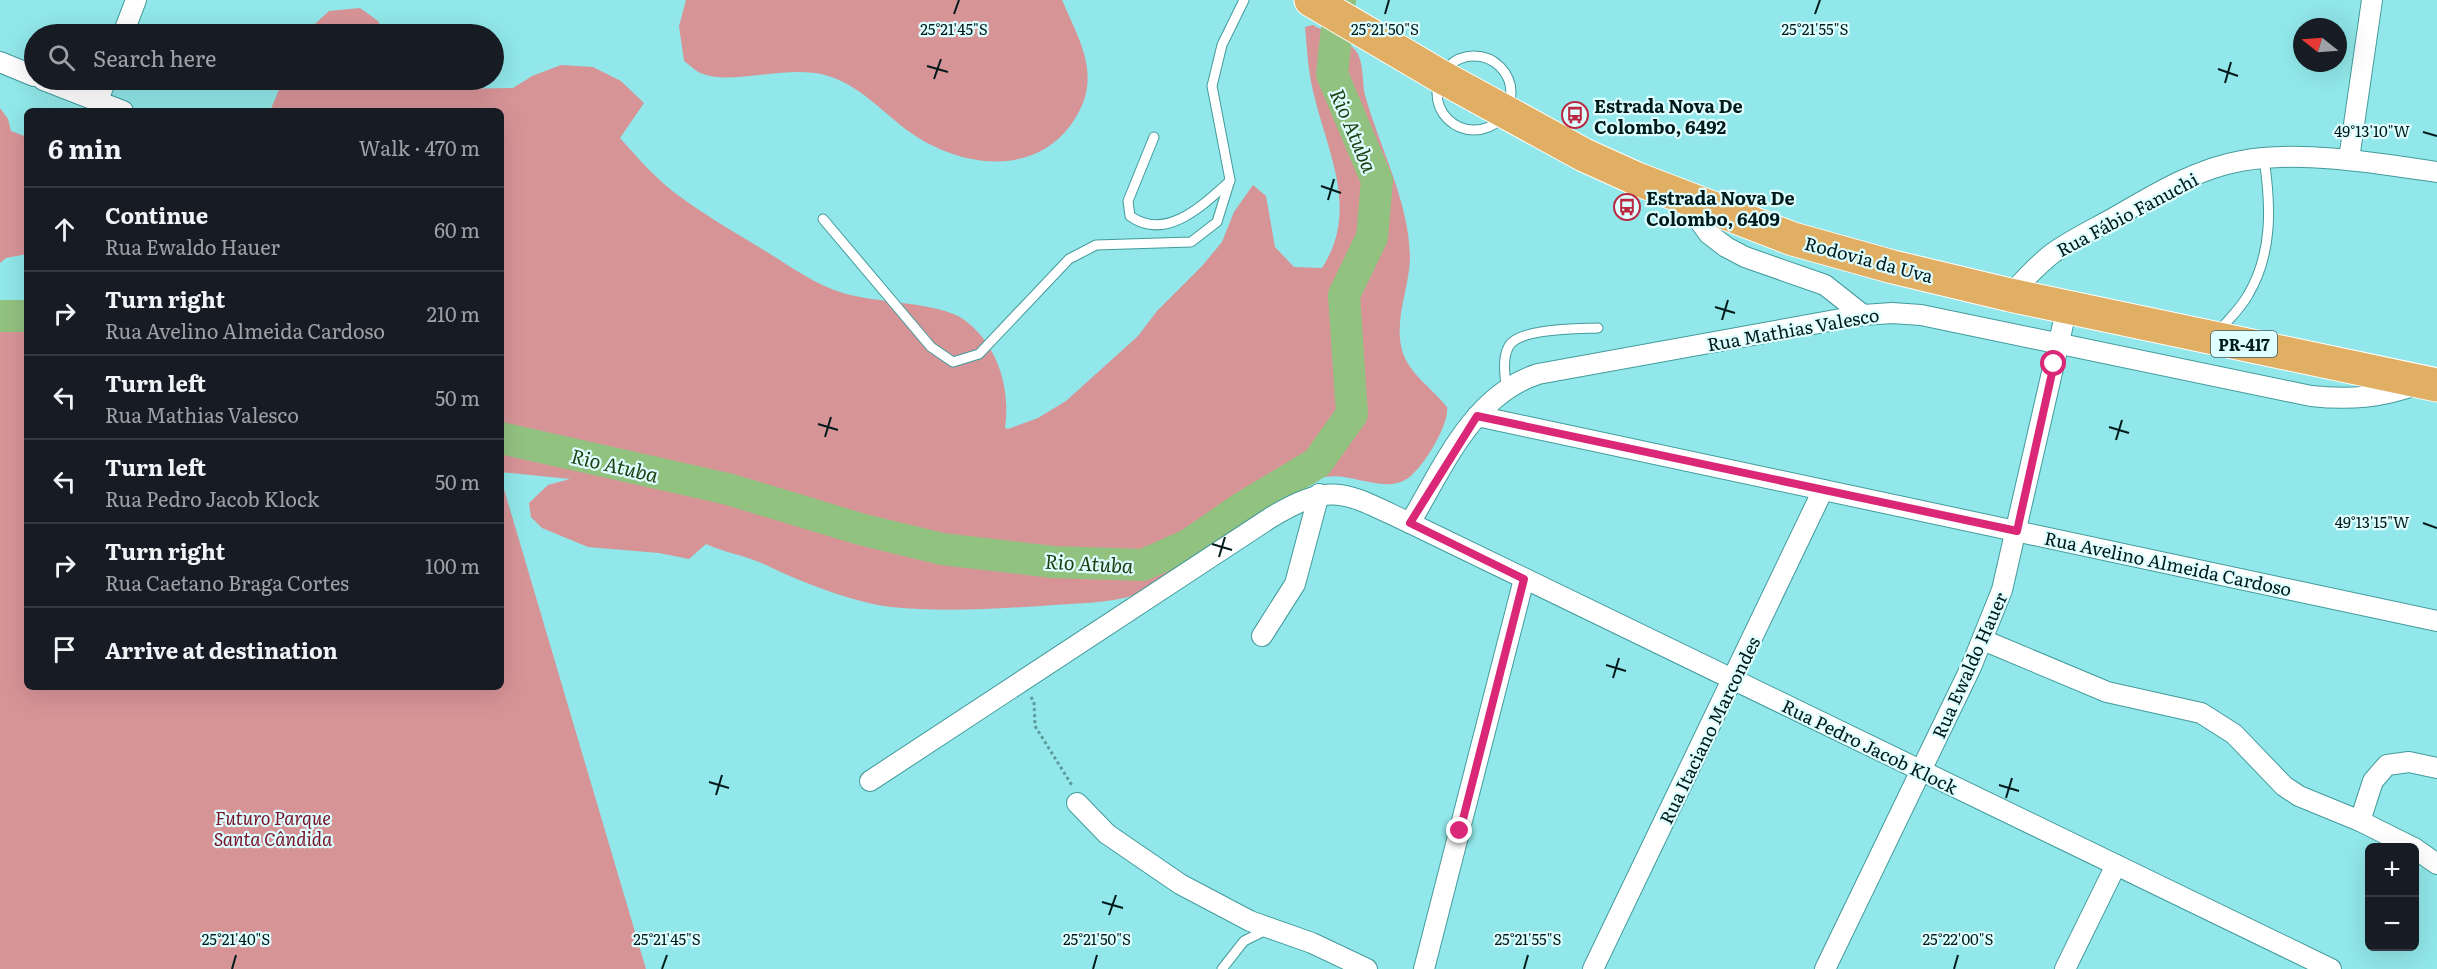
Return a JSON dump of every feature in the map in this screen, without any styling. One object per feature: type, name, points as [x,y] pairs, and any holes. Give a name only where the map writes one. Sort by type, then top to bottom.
[{"type":"highway","name":"Rodovia da Uva","points":[[1311,0],[1440,76],[1584,154],[1682,197],[1784,235],[1842,254],[2010,295],[2429,384]]},
{"type":"street","points":[[127,24],[136,0]]},
{"type":"street","points":[[2349,159],[2372,0]]},
{"type":"street","points":[[0,62],[24,72]]},
{"type":"street","points":[[68,90],[114,108]]},
{"type":"street","points":[[97,102],[102,90]]},
{"type":"street","name":"Rua Fábio Fanuchi","points":[[2010,295],[2053,253],[2155,195],[2217,168],[2241,161],[2349,159],[2437,172]]},
{"type":"street","points":[[1682,197],[1709,234],[1726,247],[1745,257],[1825,285],[1863,315]]},
{"type":"street","name":"Rua Ewaldo Hauer","points":[[1825,969],[1983,640],[2002,590],[2067,307]]},
{"type":"street","name":"Rua Mathias Valesco","points":[[1410,523],[1477,416],[1506,387],[1538,374],[1863,315],[1892,313],[1920,315],[2333,399],[2380,396],[2429,384]]},
{"type":"street","name":"Rua Avelino Almeida Cardoso","points":[[1477,416],[2437,621]]},
{"type":"street","name":"Rua Itaciano Marcondes","points":[[1593,969],[1734,680],[1823,490]]},
{"type":"street","points":[[1262,636],[1295,584],[1318,494]]},
{"type":"street","points":[[870,781],[1270,518],[1304,498],[1318,494]]},
{"type":"street","name":"Rua Pedro Jacob Klock","points":[[1318,494],[1353,498],[1410,523],[2331,969]]},
{"type":"street","points":[[1424,969],[1524,579]]},
{"type":"street","points":[[1983,640],[2107,692],[2201,713],[2234,734],[2284,786],[2299,796],[2360,820],[2404,843]]},
{"type":"street","points":[[2360,820],[2373,781],[2387,765],[2409,762],[2437,768]]},
{"type":"street","points":[[1077,803],[1095,823],[1125,848],[1200,896],[1268,929],[1312,943],[1366,969]]},
{"type":"street","points":[[2419,851],[2437,864]]},
{"type":"street","points":[[2065,969],[2116,865]]},
{"type":"lane","points":[[823,219],[931,347],[953,362],[979,354],[1069,259],[1096,245],[1191,242],[1216,222],[1230,180],[1212,86],[1222,45],[1244,0]]},
{"type":"lane","points":[[1154,137],[1128,201],[1130,216],[1140,224],[1164,225],[1194,212],[1230,180]]},
{"type":"lane","points":[[2214,338],[2248,295],[2263,257],[2269,228],[2270,197],[2264,159]]},
{"type":"lane","points":[[1506,387],[1504,363],[1507,348],[1513,341],[1537,333],[1598,328]]},
{"type":"lane","points":[[1222,969],[1244,941],[1268,929]]},
{"type":"path","points":[[1020,681],[1034,702],[1035,726],[1075,790],[1077,803]]},
{"type":"green space","points":[[686,0],[1062,0],[1086,63],[1088,78],[1086,93],[1070,126],[1054,143],[1035,154],[1015,160],[972,159],[930,144],[911,133],[860,92],[825,75],[794,72],[715,77],[698,72],[684,61],[679,26]]},
{"type":"green space","points":[[360,8],[380,24],[315,24],[329,11]]},
{"type":"green space","points":[[1313,25],[1336,37],[1353,48],[1359,56],[1365,95],[1400,197],[1409,238],[1409,270],[1400,327],[1402,350],[1415,373],[1447,407],[1444,424],[1426,458],[1419,468],[1405,480],[1384,484],[1338,476],[1316,480],[1248,520],[1140,594],[1090,603],[966,610],[891,607],[861,601],[827,590],[759,562],[706,544],[689,559],[659,553],[588,547],[542,528],[531,517],[529,503],[548,485],[570,479],[504,472],[504,108],[271,108],[279,90],[504,90],[561,65],[593,67],[621,81],[644,103],[620,138],[660,180],[697,209],[823,285],[856,296],[939,309],[963,319],[975,329],[985,340],[999,367],[1006,397],[1005,428],[1008,429],[1038,418],[1066,401],[1138,336],[1157,311],[1202,266],[1222,242],[1234,212],[1253,185],[1266,196],[1275,247],[1294,267],[1322,268],[1333,246],[1339,224],[1340,202],[1332,158],[1313,91],[1305,27]]},
{"type":"green space","points":[[0,108],[8,119],[11,131],[24,136],[24,255],[6,258],[0,263]]},
{"type":"green space","name":"Futuro Parque Santa Cândida","points":[[0,301],[24,303],[24,690],[504,690],[504,489],[646,969],[0,969]]},
{"type":"waterway","name":"Rio Atuba","points":[[504,439],[728,489],[860,529],[942,549],[1053,562],[1143,565],[1190,544],[1242,508],[1317,463],[1352,414],[1344,295],[1372,237],[1377,181],[1332,74],[1340,0]]},
{"type":"waterway","name":"Rio Atuba","points":[[0,316],[24,316]]},
{"type":"place","name":"Estrada Nova De Colombo, 6492","points":[[1575,115]]},
{"type":"place","name":"Estrada Nova De Colombo, 6409","points":[[1627,207]]},
{"type":"route","points":[[1460,831],[1524,579],[1410,523],[1459,441],[1477,416],[2017,531],[2054,364]]}]
